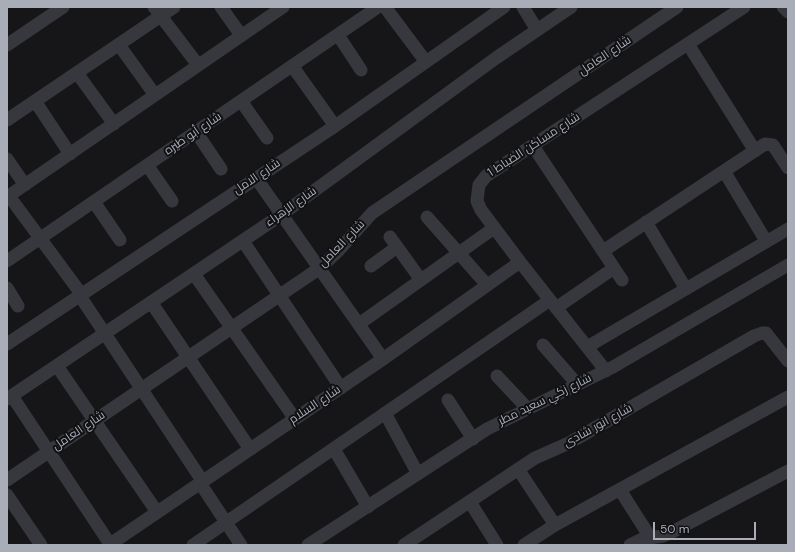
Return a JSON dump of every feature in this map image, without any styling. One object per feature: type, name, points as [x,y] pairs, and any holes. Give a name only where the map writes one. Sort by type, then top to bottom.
[{"type":"street","points":[[7,46],[63,7]]},
{"type":"street","points":[[7,120],[119,45],[158,12],[174,7]]},
{"type":"street","points":[[221,7],[241,36]]},
{"type":"street","points":[[241,545],[202,482],[104,334],[81,296],[40,238],[8,197],[283,7]]},
{"type":"street","name":"شارع أبو طيره","points":[[7,261],[293,67],[378,7]]},
{"type":"street","points":[[385,7],[426,62]]},
{"type":"street","name":"شارع الامل","points":[[7,344],[335,126],[504,7]]},
{"type":"street","points":[[523,7],[537,30]]},
{"type":"street","name":"شارع الزهراء","points":[[10,398],[281,214],[571,7]]},
{"type":"street","name":"شارع العامل","points":[[7,480],[320,268],[339,250],[372,213],[677,7]]},
{"type":"street","name":"شارع مساكن الضباط 1","points":[[606,371],[494,228],[477,201],[479,185],[486,176],[744,7]]},
{"type":"street","points":[[783,7],[788,12]]},
{"type":"street","points":[[158,12],[198,65]]},
{"type":"street","points":[[338,35],[361,70]]},
{"type":"street","points":[[688,44],[755,151]]},
{"type":"street","points":[[119,45],[155,95]]},
{"type":"street","points":[[293,67],[335,126]]},
{"type":"street","points":[[77,73],[114,124]]},
{"type":"street","points":[[35,101],[70,154]]},
{"type":"street","points":[[242,101],[267,138]]},
{"type":"street","points":[[196,132],[221,169]]},
{"type":"street","points":[[603,251],[767,143],[773,145],[788,168]]},
{"type":"street","points":[[533,146],[622,280]]},
{"type":"street","points":[[7,159],[25,185]]},
{"type":"street","points":[[147,165],[172,201]]},
{"type":"street","points":[[724,171],[766,241]]},
{"type":"street","points":[[256,178],[383,359]]},
{"type":"street","points":[[94,202],[120,240]]},
{"type":"street","points":[[427,217],[487,285]]},
{"type":"street","points":[[646,222],[686,289]]},
{"type":"street","points":[[359,324],[494,228]]},
{"type":"street","points":[[587,347],[788,229]]},
{"type":"street","points":[[242,241],[341,388]]},
{"type":"street","points":[[371,266],[394,242],[421,280]]},
{"type":"street","name":"شارع السلام","points":[[109,545],[341,388],[520,262]]},
{"type":"street","name":"شارع زكي سعيد مطر","points":[[308,545],[473,439],[527,408],[606,371],[788,265]]},
{"type":"street","points":[[193,545],[385,413],[553,304],[614,268]]},
{"type":"street","points":[[194,274],[295,419]]},
{"type":"street","points":[[7,288],[18,306]]},
{"type":"street","points":[[151,302],[250,449]]},
{"type":"street","name":"شارع انور شادى","points":[[404,545],[421,540],[470,502],[535,458],[569,443],[762,333],[771,337],[788,361]]},
{"type":"street","points":[[543,345],[577,384]]},
{"type":"street","points":[[57,366],[157,512]]},
{"type":"street","points":[[497,376],[527,408]]},
{"type":"street","points":[[524,545],[555,525],[788,397]]},
{"type":"street","points":[[10,398],[49,452],[109,545]]},
{"type":"street","points":[[448,400],[473,439]]},
{"type":"street","points":[[385,413],[418,474]]},
{"type":"street","points":[[334,448],[368,507]]},
{"type":"street","points":[[518,469],[555,525]]},
{"type":"street","points":[[630,545],[650,537],[665,540],[788,471]]},
{"type":"street","points":[[620,490],[650,537]]},
{"type":"street","points":[[7,495],[41,545]]},
{"type":"street","points":[[470,502],[497,545]]}]
